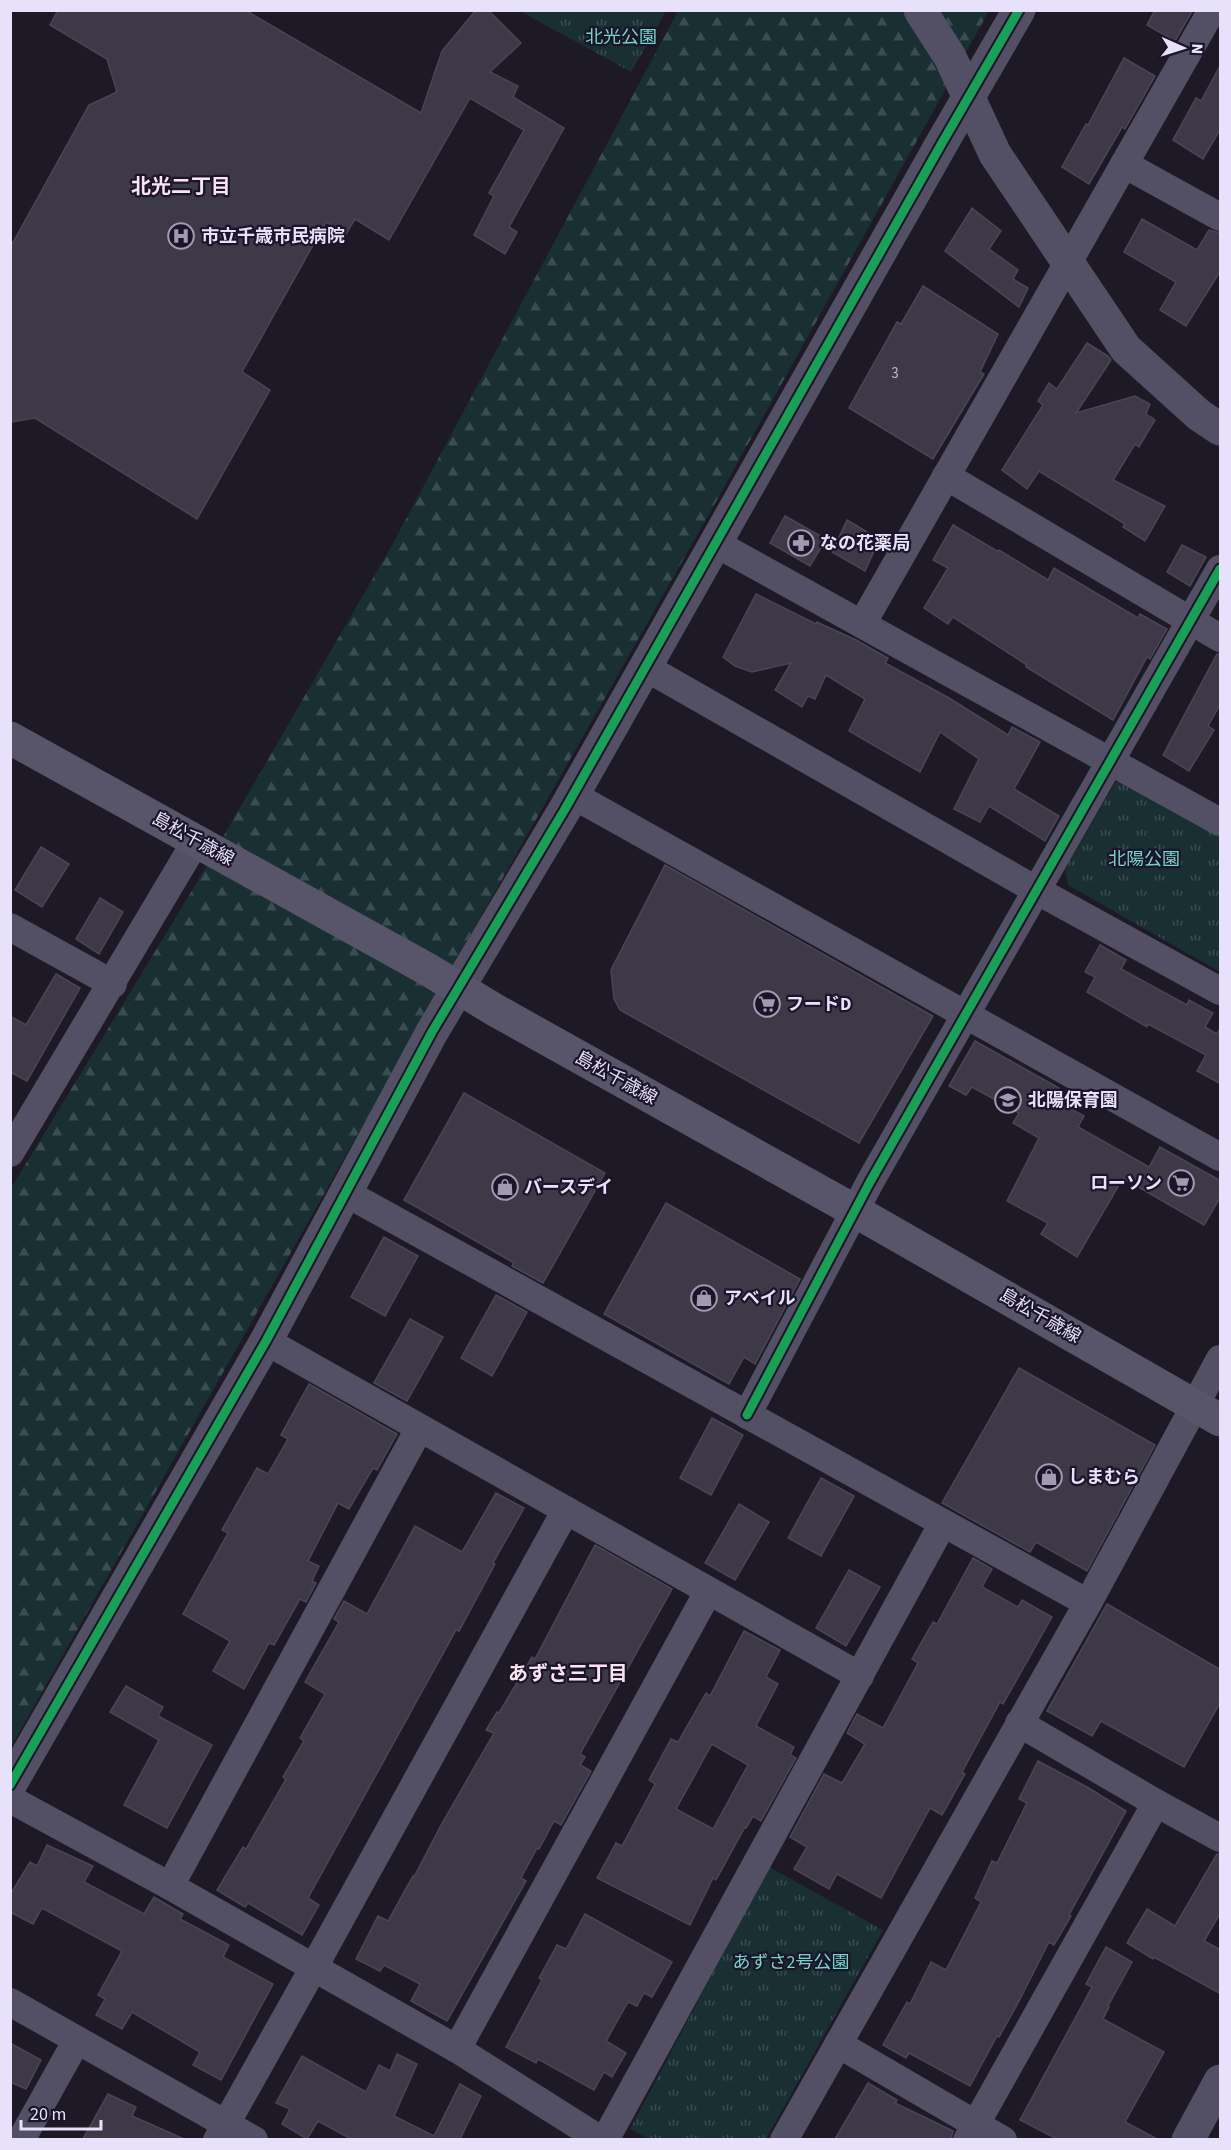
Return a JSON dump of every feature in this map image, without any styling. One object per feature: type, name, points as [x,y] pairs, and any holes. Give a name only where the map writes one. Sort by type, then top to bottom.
[{"type":"main road","name":"島松千歳線","points":[[10,738],[459,988],[1208,1412]]},
{"type":"street","points":[[920,10],[950,57],[995,154],[1126,348],[1199,415],[1221,429]]},
{"type":"street","points":[[10,1785],[266,1341],[432,1032],[565,809],[571,794],[1019,10]]},
{"type":"street","points":[[862,624],[1212,10]]},
{"type":"street","points":[[1124,164],[1221,217]]},
{"type":"street","points":[[946,476],[1221,638]]},
{"type":"street","points":[[715,543],[1221,822]]},
{"type":"street","points":[[747,1415],[855,1211],[965,1014],[1221,569]]},
{"type":"street","points":[[645,667],[1036,890],[1221,992]]},
{"type":"street","points":[[571,794],[1221,1157]]},
{"type":"street","points":[[10,1153],[113,984],[196,841]]},
{"type":"street","points":[[10,927],[113,984]]},
{"type":"street","points":[[346,1193],[1088,1603]]},
{"type":"street","points":[[266,1341],[860,1676]]},
{"type":"street","points":[[784,2139],[1088,1603],[1208,1412],[1221,1359]]},
{"type":"street","points":[[170,1886],[419,1429]]},
{"type":"street","points":[[221,2131],[566,1509]]},
{"type":"street","points":[[10,1799],[314,1967],[457,2049],[603,2139],[943,1523]]},
{"type":"street","points":[[457,2049],[708,1592]]},
{"type":"street","points":[[1019,1724],[1221,1838]]},
{"type":"street","points":[[971,2132],[1156,1803]]},
{"type":"street","points":[[10,2002],[77,2040],[221,2131],[254,2139]]},
{"type":"street","points":[[21,2139],[77,2040]]},
{"type":"street","points":[[838,2044],[971,2132],[1003,2139]]},
{"type":"street","points":[[1188,2139],[1221,2081]]},
{"type":"green space","name":"北光公園","points":[[520,11],[666,11],[631,72]]},
{"type":"green space","points":[[678,11],[989,11],[718,498],[11,1747],[11,1188],[190,894],[391,547]]},
{"type":"green space","name":"北陽公園","points":[[1129,778],[1220,833],[1220,972],[1068,885],[1065,869],[1115,783]]},
{"type":"green space","name":"あずさ2号公園","points":[[769,1867],[883,1930],[766,2139],[649,2139],[630,2129]]},
{"type":"building","points":[[58,10],[245,10],[421,113],[442,51],[476,10],[488,10],[521,43],[490,72],[518,86],[513,97],[564,128],[509,227],[517,232],[505,254],[474,235],[494,196],[489,193],[524,130],[470,98],[389,240],[355,219],[346,234],[326,222],[242,372],[270,390],[197,519],[35,418],[10,422],[10,248],[89,105],[117,92],[107,59],[50,25]]},
{"type":"building","points":[[1155,10],[1193,10],[1175,41],[1147,25]]},
{"type":"building","points":[[1124,58],[1155,76],[1125,129],[1122,127],[1089,184],[1062,167],[1086,124],[1088,125]]},
{"type":"building","points":[[1221,64],[1221,128],[1203,159],[1173,140],[1196,98],[1201,101]]},
{"type":"building","points":[[972,208],[1001,231],[989,249],[1018,270],[1013,279],[1028,288],[1019,307],[945,251]]},
{"type":"building","points":[[1142,219],[1197,250],[1209,230],[1221,233],[1221,270],[1186,326],[1160,310],[1176,282],[1124,252]]},
{"type":"building","points":[[923,286],[998,334],[980,372],[984,374],[933,459],[849,408],[897,322],[901,324]]},
{"type":"building","points":[[1087,343],[1111,360],[1076,413],[1135,396],[1150,404],[1146,414],[1155,420],[1139,447],[1135,444],[1113,480],[1165,506],[1145,541],[1123,527],[1125,524],[1039,471],[1027,489],[1002,470],[1043,405],[1038,401],[1049,383],[1057,389]]},
{"type":"building","points":[[785,516],[826,539],[810,566],[770,543]]},
{"type":"building","points":[[847,520],[869,533],[865,546],[874,551],[865,571],[832,552]]},
{"type":"building","points":[[953,525],[1048,580],[1054,568],[1138,618],[1140,614],[1167,629],[1150,659],[1147,657],[1113,720],[1026,667],[1027,665],[953,617],[948,624],[924,608],[948,568],[933,560]]},
{"type":"building","points":[[1182,545],[1206,557],[1190,586],[1167,572]]},
{"type":"building","points":[[756,594],[816,624],[817,622],[856,640],[888,658],[885,663],[949,698],[1008,735],[1012,727],[1040,742],[1014,789],[1059,816],[1045,841],[989,806],[980,822],[954,809],[979,759],[940,732],[920,772],[849,731],[865,699],[826,675],[815,699],[808,696],[802,707],[775,690],[791,663],[752,672],[735,666],[723,657]]},
{"type":"building","points":[[1217,654],[1221,654],[1221,703],[1208,726],[1214,730],[1189,771],[1163,755]]},
{"type":"building","points":[[41,847],[69,864],[42,907],[15,890]]},
{"type":"building","name":"フードD","points":[[665,865],[933,1016],[859,1143],[620,1010],[614,999],[611,970]]},
{"type":"building","points":[[100,898],[123,912],[99,954],[76,939]]},
{"type":"building","points":[[1100,945],[1126,960],[1121,969],[1187,1005],[1189,1000],[1213,1013],[1205,1027],[1217,1034],[1221,1027],[1221,1084],[1197,1071],[1206,1055],[1148,1024],[1147,1027],[1087,992],[1095,977],[1085,972]]},
{"type":"building","points":[[56,974],[80,988],[27,1081],[10,1072],[10,1016],[26,1025]]},
{"type":"building","points":[[975,1041],[1059,1088],[1053,1099],[1084,1116],[1078,1127],[1149,1167],[1160,1147],[1221,1181],[1221,1196],[1204,1225],[1123,1178],[1077,1257],[1041,1234],[1048,1223],[1007,1201],[1039,1138],[1013,1123],[1019,1113],[972,1087],[966,1095],[949,1086]]},
{"type":"building","name":"バースデイ","points":[[464,1093],[605,1173],[543,1283],[512,1266],[514,1263],[404,1200]]},
{"type":"building","name":"アベイル","points":[[666,1203],[800,1279],[755,1364],[744,1357],[729,1384],[604,1314]]},
{"type":"building","points":[[384,1237],[418,1256],[385,1316],[351,1297]]},
{"type":"building","points":[[496,1295],[527,1312],[492,1376],[461,1358]]},
{"type":"building","points":[[410,1319],[443,1337],[407,1401],[374,1383]]},
{"type":"building","name":"しまむら","points":[[1019,1368],[1155,1445],[1087,1571],[1036,1542],[1030,1552],[942,1503]]},
{"type":"building","points":[[309,1384],[397,1434],[377,1470],[373,1468],[349,1509],[338,1503],[308,1561],[319,1566],[312,1581],[316,1583],[306,1602],[300,1599],[274,1645],[269,1643],[244,1689],[213,1671],[230,1641],[183,1614],[228,1533],[222,1530],[257,1468],[268,1474],[288,1439],[281,1435]]},
{"type":"building","points":[[712,1418],[743,1435],[711,1495],[680,1478]]},
{"type":"building","points":[[821,1478],[854,1496],[821,1556],[788,1538]]},
{"type":"building","points":[[496,1493],[524,1508],[459,1631],[456,1630],[308,1898],[319,1905],[302,1935],[248,1903],[245,1907],[217,1890],[243,1847],[246,1849],[286,1779],[283,1777],[304,1741],[300,1738],[325,1694],[305,1682],[339,1622],[334,1619],[344,1601],[367,1614],[415,1526],[462,1552]]},
{"type":"building","points":[[739,1504],[769,1522],[735,1580],[705,1563]]},
{"type":"building","points":[[595,1545],[672,1589],[580,1754],[585,1757],[580,1765],[591,1771],[561,1825],[554,1821],[539,1849],[537,1848],[521,1878],[526,1881],[447,2021],[411,2001],[420,1984],[384,1965],[380,1971],[356,1959],[378,1916],[388,1921],[414,1877],[494,1733],[486,1730],[497,1712],[499,1713],[532,1657],[535,1659]]},
{"type":"building","points":[[973,1558],[992,1569],[982,1587],[1018,1607],[1022,1600],[1052,1617],[1003,1704],[1000,1702],[962,1772],[965,1774],[942,1815],[930,1808],[881,1898],[837,1874],[829,1889],[794,1869],[807,1847],[790,1837],[824,1774],[842,1783],[865,1744],[847,1733],[857,1714],[883,1728],[918,1663],[912,1659],[933,1622],[937,1624]]},
{"type":"building","points":[[849,1570],[880,1587],[846,1646],[816,1628]]},
{"type":"building","points":[[1107,1604],[1221,1670],[1221,1701],[1184,1767],[1101,1721],[1092,1736],[1047,1711]]},
{"type":"building","points":[[744,1631],[780,1650],[766,1677],[778,1684],[756,1726],[794,1747],[790,1755],[796,1758],[761,1821],[753,1816],[745,1827],[716,1880],[713,1878],[690,1925],[597,1878],[616,1843],[622,1846],[655,1784],[649,1780],[671,1739],[678,1742],[706,1693],[710,1696]],"holes":[[[712,1744],[748,1765],[713,1829],[676,1809]]]},
{"type":"building","points":[[126,1686],[163,1707],[158,1716],[212,1745],[167,1828],[124,1805],[159,1740],[110,1712]]},
{"type":"building","points":[[1038,1761],[1126,1811],[1069,1915],[1071,1916],[1054,1945],[1049,1942],[1018,2003],[970,2086],[909,2053],[906,2058],[883,2045],[907,2002],[910,2004],[931,1962],[946,1970],[981,1902],[975,1898],[992,1861],[997,1863],[1027,1803],[1019,1799]]},
{"type":"building","points":[[47,1845],[93,1866],[84,1882],[144,1914],[154,1897],[183,1914],[180,1919],[229,1945],[223,1957],[273,1984],[221,2080],[193,2065],[200,2052],[132,2012],[122,2029],[96,2015],[105,1999],[98,1995],[122,1951],[42,1908],[33,1924],[10,1912],[10,1895],[30,1862],[37,1866]]},
{"type":"building","points":[[1217,1854],[1221,1854],[1221,1912],[1204,1941],[1221,1950],[1221,1994],[1127,1943],[1147,1909],[1175,1926]]},
{"type":"building","points":[[585,1914],[672,1962],[652,1997],[644,1993],[637,2006],[628,2002],[606,2041],[626,2053],[612,2077],[604,2072],[594,2090],[538,2059],[536,2063],[506,2047],[542,1980],[539,1978],[557,1945],[566,1949]]},
{"type":"building","points":[[1106,1947],[1132,1962],[1103,2019],[1164,2052],[1125,2122],[1157,2139],[1057,2139],[1020,2120],[1092,1987],[1086,1984]]},
{"type":"building","points":[[10,2043],[41,2060],[26,2089],[10,2082]]},
{"type":"building","points":[[397,2054],[417,2064],[394,2116],[434,2136],[460,2084],[481,2096],[460,2139],[351,2139],[318,2121],[307,2139],[282,2124],[290,2109],[276,2103],[302,2056],[366,2092],[379,2065],[390,2071]]},
{"type":"building","points":[[868,2083],[897,2100],[895,2103],[953,2131],[951,2139],[835,2139]]},
{"type":"building","points":[[108,2094],[136,2107],[132,2116],[184,2139],[83,2139]]},
{"type":"cycle path","points":[[10,1785],[266,1341],[432,1032],[565,809],[1019,10]]},
{"type":"cycle path","points":[[747,1415],[870,1182],[1220,569]]},
{"type":"place","name":"市立千歳市民病院","points":[[181,236]]},
{"type":"place","name":"なの花薬局","points":[[801,543]]},
{"type":"place","name":"フードD","points":[[767,1004]]},
{"type":"place","name":"北陽保育園","points":[[1008,1100]]},
{"type":"place","name":"ローソン","points":[[1181,1183]]},
{"type":"place","name":"バースデイ","points":[[505,1187]]},
{"type":"place","name":"アベイル","points":[[704,1298]]},
{"type":"place","name":"しまむら","points":[[1049,1477]]},
{"type":"district","name":"北光二丁目","points":[[181,187]]},
{"type":"district","name":"あずさ三丁目","points":[[568,1674]]}]
